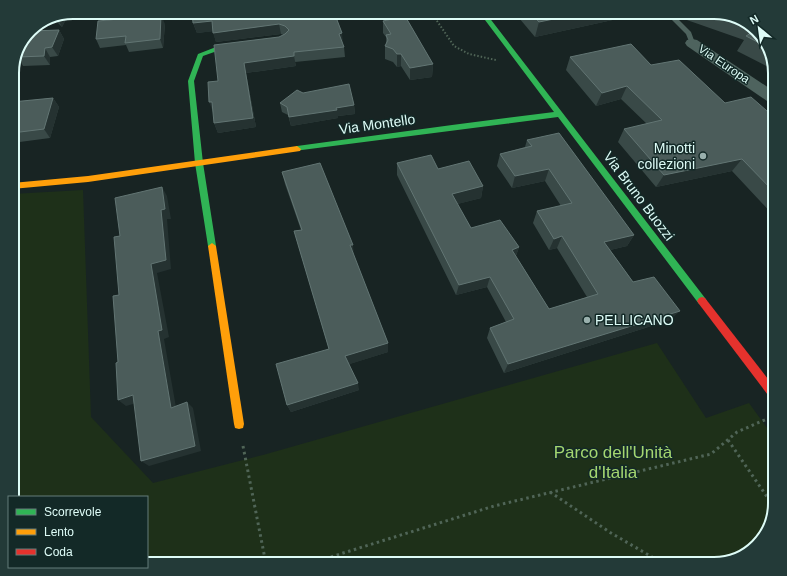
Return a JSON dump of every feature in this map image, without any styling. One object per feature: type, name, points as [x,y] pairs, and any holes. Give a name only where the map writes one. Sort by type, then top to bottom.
[{"type":"street","name":"Via Bruno Buozzi","points":[[487,19],[768,387]]},
{"type":"street","name":"Via Europa","points":[[692,43],[768,94]]},
{"type":"street","points":[[239,424],[199,163],[191,80],[200,55],[216,49],[252,44]]},
{"type":"street","name":"Via Montello","points":[[19,185],[88,178],[452,127],[559,114]]},
{"type":"lane","points":[[674,19],[689,33],[692,43]]},
{"type":"path","points":[[436,19],[454,46],[469,54],[498,60]]},
{"type":"path","points":[[330,557],[494,506],[711,454],[737,432],[768,419]]},
{"type":"path","points":[[239,424],[265,557]]},
{"type":"path","points":[[728,440],[768,497]]},
{"type":"path","points":[[549,492],[611,533],[652,557]]},
{"type":"green space","name":"Parco dell'Unità d'Italia","points":[[83,190],[91,417],[153,483],[263,455],[657,343],[706,418],[749,403],[768,429],[768,503],[767,514],[762,527],[750,544],[738,551],[721,557],[148,557],[148,496],[19,496],[19,194]]},
{"type":"building","points":[[119,19],[161,19],[160,39],[125,43],[126,36],[96,39],[98,21]]},
{"type":"building","points":[[193,19],[337,19],[342,33],[339,34],[344,47],[294,52],[294,56],[244,63],[253,118],[214,123],[212,102],[209,102],[208,82],[218,81],[214,45],[279,37],[289,30],[285,26],[279,24],[213,33],[212,21],[193,23]]},
{"type":"building","points":[[392,19],[407,19],[433,64],[410,68],[401,54],[397,54],[393,49],[385,46],[388,40],[386,35],[391,34],[383,21]]},
{"type":"building","points":[[536,19],[554,19],[539,22]]},
{"type":"building","points":[[59,30],[52,47],[45,48],[44,56],[22,57],[28,43],[40,31]]},
{"type":"building","points":[[631,44],[651,65],[679,60],[725,103],[751,97],[768,112],[768,186],[742,159],[664,175],[624,129],[662,120],[627,86],[602,93],[570,57]]},
{"type":"building","points":[[349,84],[354,105],[336,108],[337,110],[289,117],[287,107],[280,103],[297,90],[303,93]]},
{"type":"building","points":[[53,98],[44,129],[19,132],[19,101]]},
{"type":"building","points":[[559,133],[634,235],[604,242],[633,282],[654,277],[680,311],[508,364],[490,328],[514,319],[490,277],[459,285],[397,163],[431,155],[438,169],[469,161],[483,186],[452,194],[471,228],[500,220],[519,247],[512,250],[549,309],[598,294],[562,236],[554,239],[537,211],[572,203],[549,169],[515,176],[500,154],[532,146],[527,140]]},
{"type":"building","points":[[320,163],[353,245],[350,245],[388,343],[345,356],[358,383],[287,405],[276,364],[329,349],[294,231],[302,230],[282,172]]},
{"type":"building","points":[[162,187],[165,209],[161,210],[166,260],[151,264],[162,330],[158,331],[171,408],[187,402],[195,446],[141,461],[133,395],[118,400],[116,363],[118,362],[113,296],[119,295],[114,237],[120,236],[115,198]]},
{"type":"traffic: fast","points":[[487,19],[702,301]]},
{"type":"traffic: fast","points":[[212,246],[199,163],[191,81],[200,55],[216,49],[245,45]]},
{"type":"traffic: fast","points":[[297,149],[452,127],[559,114]]},
{"type":"traffic: slow","points":[[19,185],[88,179],[297,149]]},
{"type":"traffic: slow","points":[[212,246],[239,424]]},
{"type":"traffic: jam","points":[[702,301],[768,387]]},
{"type":"place","name":"Minotti collezioni","points":[[703,156]]},
{"type":"place","name":"PELLICANO","points":[[587,320]]}]
